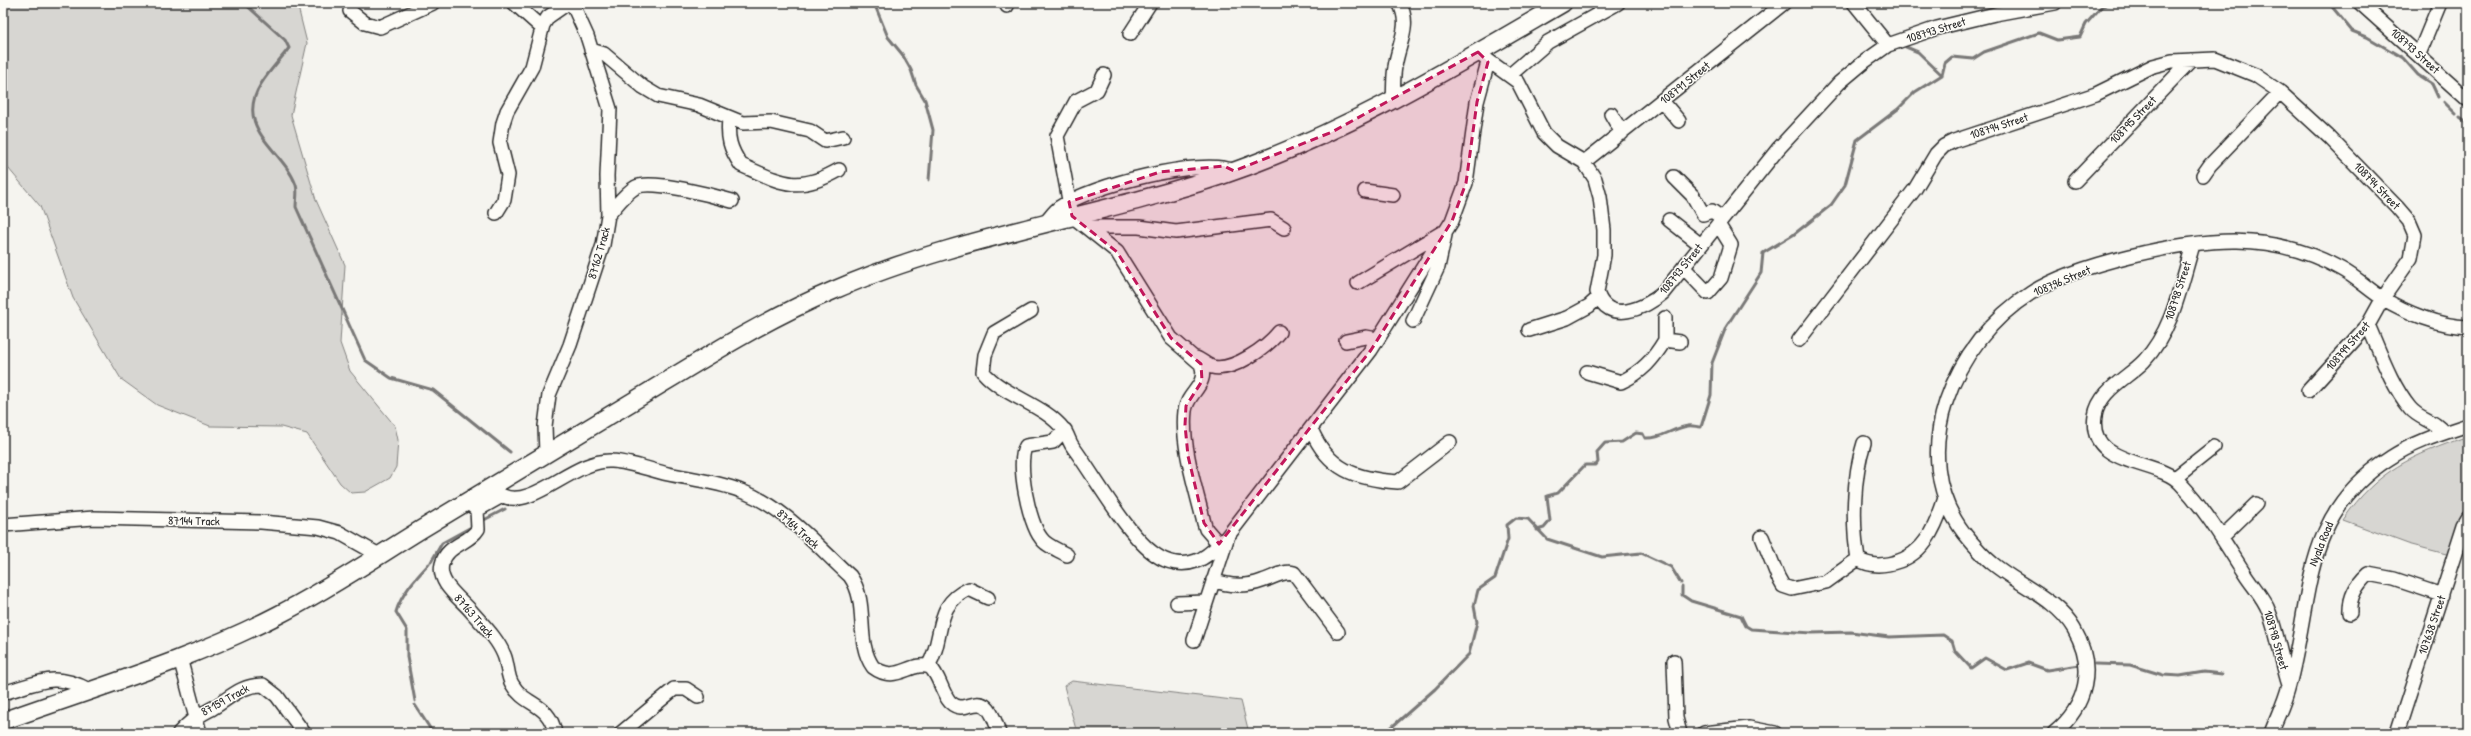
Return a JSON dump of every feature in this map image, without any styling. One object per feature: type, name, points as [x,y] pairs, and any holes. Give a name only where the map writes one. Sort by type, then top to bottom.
[{"type":"main road","points":[[3,721],[180,658],[279,614],[379,555],[497,492],[546,454],[747,334],[833,290],[920,258],[1045,223],[1070,209],[1132,201],[1234,170],[1280,154],[1332,132],[1394,98],[1483,57],[1563,3]]},
{"type":"street","points":[[350,11],[365,23],[380,27],[433,3]]},
{"type":"street","points":[[514,3],[542,28]]},
{"type":"street","points":[[496,213],[504,200],[508,175],[500,143],[503,123],[511,104],[530,72],[542,28],[548,17],[568,3]]},
{"type":"street","name":"87162 Track","points":[[546,454],[546,426],[549,396],[570,345],[603,245],[608,215],[607,176],[610,109],[581,20],[572,3]]},
{"type":"street","points":[[1130,34],[1150,3]]},
{"type":"street","points":[[1510,75],[1548,42],[1618,3]]},
{"type":"street","name":"108791 Street","points":[[1584,162],[1784,3]]},
{"type":"street","points":[[1854,3],[1888,45]]},
{"type":"street","name":"108793 Street","points":[[1599,297],[1611,309],[1616,311],[1640,307],[1651,303],[1663,293],[1778,149],[1814,108],[1844,79],[1888,45],[1959,22],[2055,3]]},
{"type":"street","name":"108793 Street","points":[[2360,3],[2419,54],[2468,100]]},
{"type":"street","points":[[2419,54],[2440,3]]},
{"type":"street","points":[[1394,98],[1395,66],[1404,32],[1404,6]]},
{"type":"street","points":[[591,50],[606,56],[643,87],[658,96],[699,105],[729,118],[748,124],[771,122],[810,131],[825,141],[844,137]]},
{"type":"street","points":[[1031,311],[994,333],[985,355],[983,372],[988,377],[1050,417],[1064,430],[1072,446],[1136,536],[1157,556],[1176,564],[1186,564],[1207,556],[1223,540],[1311,429],[1377,339],[1457,211],[1466,183],[1483,57],[1510,75],[1523,90],[1544,133],[1557,146],[1584,162],[1598,187],[1604,230],[1604,255],[1598,286],[1599,297],[1589,306],[1567,318],[1529,330]]},
{"type":"street","name":"108794 Street","points":[[1799,340],[1915,188],[1929,163],[1944,146],[1977,133],[2096,94],[2153,66],[2172,60],[2215,59],[2226,62],[2256,75],[2280,92],[2334,142],[2397,207],[2412,227],[2415,241],[2411,258],[2383,298]]},
{"type":"street","name":"108795 Street","points":[[2075,181],[2191,60]]},
{"type":"street","points":[[1104,75],[1098,90],[1079,98],[1072,105],[1058,131],[1058,144],[1070,209],[1117,252],[1171,338],[1201,364],[1204,373],[1202,381],[1188,401],[1184,411],[1188,456],[1206,529],[1223,540]]},
{"type":"street","points":[[2203,175],[2210,165],[2280,92]]},
{"type":"street","points":[[1662,101],[1679,121]]},
{"type":"street","points":[[1611,114],[1622,132]]},
{"type":"street","points":[[729,118],[727,134],[730,146],[741,165],[790,184],[809,184],[839,170]]},
{"type":"street","points":[[1674,177],[1693,196],[1703,214],[1712,210],[1720,221],[1730,245],[1721,278],[1708,293],[1684,268]]},
{"type":"street","points":[[608,215],[625,195],[643,184],[711,194],[732,202]]},
{"type":"street","points":[[1365,191],[1393,195]]},
{"type":"street","points":[[1088,227],[1139,227],[1176,232],[1271,220],[1284,228]]},
{"type":"street","points":[[1670,220],[1701,245]]},
{"type":"street","points":[[1358,283],[1445,231]]},
{"type":"street","points":[[1413,321],[1438,267],[1444,243],[1445,231]]},
{"type":"street","name":"108796 Street","points":[[2054,733],[2069,720],[2083,694],[2086,676],[2084,662],[2075,631],[2056,608],[1991,562],[1964,533],[1945,498],[1938,473],[1938,450],[1943,412],[1950,390],[1969,354],[2000,318],[2031,293],[2050,283],[2130,256],[2193,245],[2237,240],[2256,240],[2288,246],[2319,258],[2341,269],[2383,298],[2426,318],[2468,327]]},
{"type":"street","name":"108798 Street","points":[[2193,245],[2177,301],[2161,336],[2144,362],[2102,399],[2095,417],[2099,438],[2112,453],[2121,458],[2176,478],[2223,536],[2269,611],[2289,685]]},
{"type":"street","name":"108799 Street","points":[[2308,391],[2368,325],[2383,298]]},
{"type":"street","points":[[1587,372],[1621,382],[1636,375],[1653,360],[1666,340],[1665,318]]},
{"type":"street","points":[[2368,325],[2388,369],[2410,408],[2437,424],[2444,434]]},
{"type":"street","points":[[1194,357],[1213,367],[1235,364],[1269,344],[1278,332]]},
{"type":"street","points":[[1346,341],[1366,337],[1377,339]]},
{"type":"street","points":[[1666,340],[1680,342]]},
{"type":"street","name":"Nyala Road","points":[[2271,733],[2289,685],[2312,564],[2322,536],[2336,511],[2354,487],[2377,466],[2403,450],[2468,425]]},
{"type":"street","points":[[1311,429],[1324,454],[1344,470],[1361,476],[1393,482],[1398,482],[1450,442]]},
{"type":"street","points":[[1064,430],[1053,442],[1026,446],[1022,453],[1021,465],[1033,521],[1041,538],[1067,555]]},
{"type":"street","points":[[1864,443],[1858,470],[1854,524],[1858,559],[1864,563],[1880,565],[1903,560],[1914,554],[1930,535],[1945,498]]},
{"type":"street","points":[[2176,478],[2214,447]]},
{"type":"street","name":"87164 Track","points":[[497,492],[516,498],[539,492],[582,466],[613,461],[742,491],[774,507],[850,576],[861,598],[865,647],[873,667],[889,675],[928,666]]},
{"type":"street","points":[[2223,536],[2256,504]]},
{"type":"street","name":"87163 Track","points":[[472,506],[479,520],[478,531],[452,548],[445,556],[441,567],[443,577],[447,586],[499,646],[506,658],[512,685],[520,694],[544,710],[552,721],[555,733]]},
{"type":"street","name":"87144 Track","points":[[3,525],[94,518],[262,522],[318,527],[340,533],[379,555]]},
{"type":"street","name":"107638 Street","points":[[2397,733],[2468,518]]},
{"type":"street","points":[[1762,537],[1778,578],[1783,586],[1792,589],[1826,582],[1858,559]]},
{"type":"street","points":[[1194,640],[1213,580],[1223,540]]},
{"type":"street","points":[[1213,580],[1233,585],[1261,582],[1285,573],[1294,573],[1338,632]]},
{"type":"street","points":[[2350,613],[2353,593],[2368,574],[2394,579],[2442,595]]},
{"type":"street","points":[[988,598],[969,589],[952,598],[943,614],[937,647],[928,666],[934,671],[946,697],[954,705],[977,704],[991,709],[1000,733]]},
{"type":"street","points":[[1177,603],[1206,602]]},
{"type":"street","points":[[180,658],[200,733]]},
{"type":"street","points":[[1674,661],[1676,718],[1680,733]]},
{"type":"street","points":[[3,693],[51,679],[65,679],[89,690]]},
{"type":"street","name":"87159 Track","points":[[195,716],[214,708],[243,687],[263,685],[277,696],[304,733]]},
{"type":"street","points":[[621,733],[674,689],[686,689],[698,697]]},
{"type":"street","points":[[178,733],[195,716]]},
{"type":"street","points":[[1704,733],[1749,728],[1775,733]]},
{"type":"highlighted area","points":[[1478,52],[1488,62],[1477,102],[1466,183],[1452,221],[1371,350],[1219,544],[1204,523],[1188,456],[1185,425],[1186,406],[1202,381],[1201,364],[1171,338],[1117,252],[1072,216],[1069,202],[1160,172],[1224,166],[1234,171],[1332,132]]},
{"type":"shaded area","points":[[3,3],[297,3],[307,43],[291,115],[316,200],[345,265],[340,343],[350,371],[395,426],[398,440],[396,467],[390,478],[365,492],[351,493],[340,483],[307,434],[281,427],[210,426],[157,405],[121,379],[73,298],[40,206],[3,162]]},
{"type":"shaded area","points":[[2468,436],[2468,509],[2460,523],[2450,555],[2408,544],[2343,520],[2369,488],[2383,476],[2398,466],[2430,450]]},
{"type":"shaded area","points":[[1072,681],[1241,701],[1249,733],[1077,733],[1064,686]]},
{"type":"waterway","points":[[244,3],[285,40],[289,48],[261,84],[254,100],[253,114],[256,126],[263,138],[290,172],[297,187],[296,207],[365,360],[391,378],[433,390],[510,452]]},
{"type":"waterway","points":[[874,3],[888,37],[902,54],[911,70],[916,85],[925,100],[933,130],[929,180]]},
{"type":"waterway","points":[[1537,530],[1544,528],[1550,521],[1547,496],[1558,493],[1585,465],[1596,465],[1598,462],[1597,452],[1605,443],[1622,442],[1636,433],[1643,434],[1645,438],[1651,438],[1682,427],[1701,427],[1711,395],[1712,363],[1726,327],[1761,273],[1763,253],[1793,235],[1831,205],[1845,185],[1857,140],[1898,109],[1915,92],[1942,75],[1945,63],[1952,57],[1973,59],[1984,52],[2039,33],[2057,40],[2080,37],[2086,24],[2102,6],[2112,3]]},
{"type":"waterway","points":[[2329,3],[2352,31],[2367,37],[2403,58],[2418,75],[2432,84],[2438,97]]},
{"type":"waterway","points":[[1906,47],[1918,52],[1942,75]]},
{"type":"waterway","points":[[2444,102],[2456,114]]},
{"type":"waterway","points":[[2460,117],[2468,123]]},
{"type":"waterway","points":[[484,520],[505,509]]},
{"type":"waterway","points":[[1385,733],[1435,689],[1469,654],[1477,622],[1474,606],[1478,590],[1495,578],[1508,539],[1507,525],[1516,518],[1528,519],[1547,539],[1602,557],[1641,553],[1671,567],[1681,583]]},
{"type":"waterway","points":[[431,562],[442,543],[473,526]]},
{"type":"waterway","points":[[415,701],[407,657],[407,630],[396,612],[405,593],[429,564]]},
{"type":"waterway","points":[[1682,587],[1682,595],[1691,601],[1741,616],[1746,626],[1751,629],[1812,633],[1851,632],[1889,637],[1943,635],[1952,641],[1955,651],[1971,668],[1985,658],[2007,670],[2028,663],[2047,670],[2080,665]]},
{"type":"waterway","points":[[2095,664],[2130,665],[2163,675],[2180,676],[2204,672],[2221,674]]},
{"type":"waterway","points":[[415,705],[433,733]]}]
